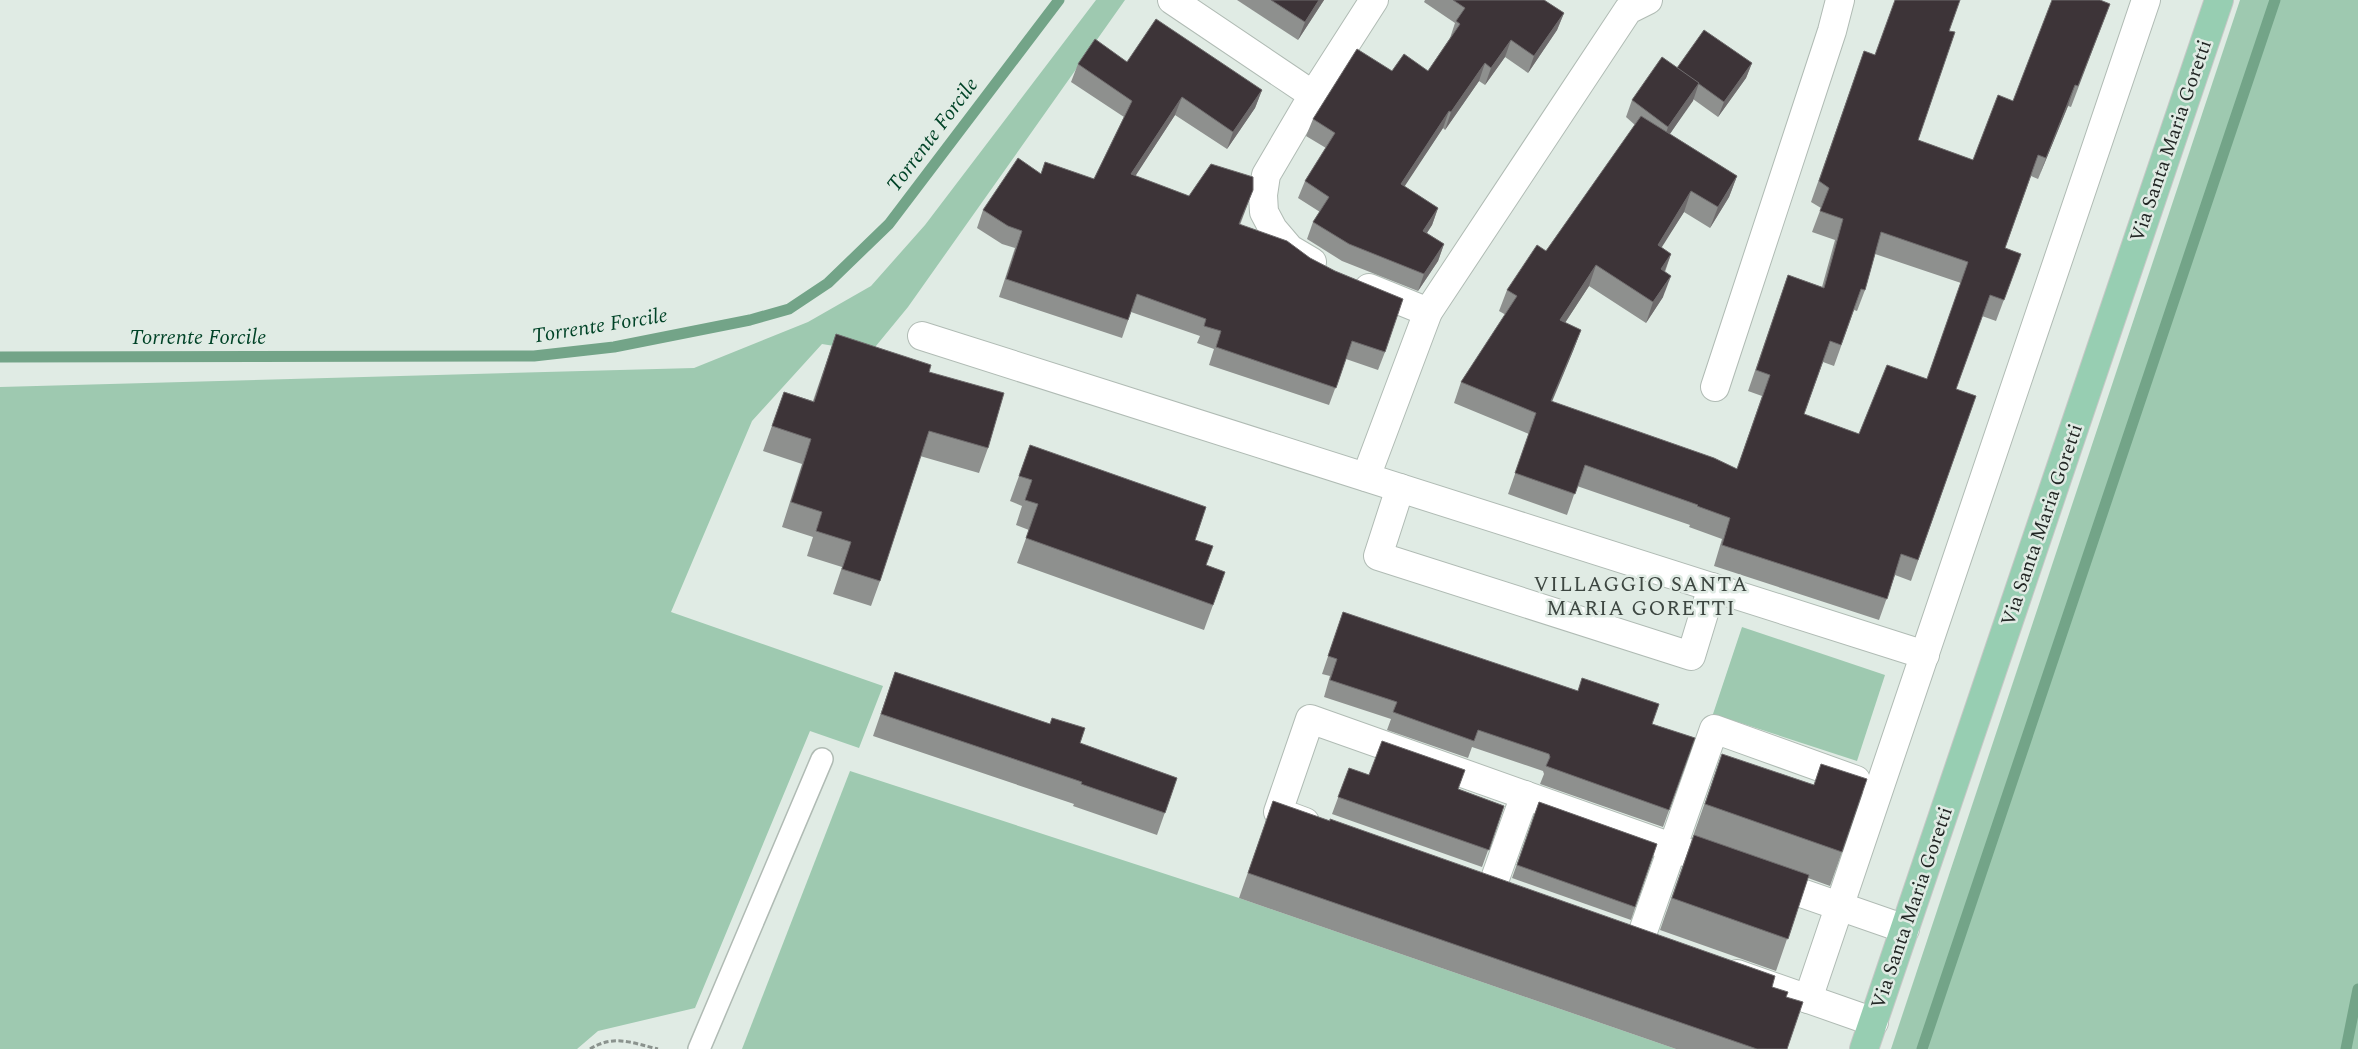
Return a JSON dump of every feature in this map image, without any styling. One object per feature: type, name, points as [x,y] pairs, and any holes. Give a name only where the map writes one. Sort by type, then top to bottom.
[{"type":"main road","name":"Via Santa Maria Goretti","points":[[1864,1049],[2219,0]]},
{"type":"street","points":[[1172,0],[1313,94]]},
{"type":"street","points":[[1374,0],[1313,94],[1266,175],[1263,195],[1264,212],[1274,229],[1290,249],[1340,276],[1428,312]]},
{"type":"street","points":[[1715,387],[1832,31],[1840,0]]},
{"type":"street","points":[[1808,999],[2146,0]]},
{"type":"street","points":[[1366,477],[1428,312],[1630,3]]},
{"type":"street","points":[[922,336],[1925,654]]},
{"type":"street","points":[[1400,488],[1378,556],[1691,656],[1712,587]]},
{"type":"street","points":[[1324,828],[1278,812],[1310,720],[1905,929]]},
{"type":"street","points":[[1612,930],[1650,943],[1673,848],[1714,729],[1880,788]]},
{"type":"street","points":[[1464,878],[1502,891],[1525,795]]},
{"type":"street","points":[[1715,966],[1874,1022]]},
{"type":"lane","points":[[699,1049],[822,759]]},
{"type":"path","points":[[590,1049],[602,1041],[623,1040],[658,1049]]},
{"type":"green space","points":[[1096,0],[1125,0],[908,307],[871,352],[822,344],[752,421],[671,612],[883,686],[859,748],[810,731],[695,1008],[598,1031],[577,1049],[0,1049],[0,387],[694,368],[808,322],[871,286],[925,225]]},
{"type":"green space","points":[[2240,0],[2358,0],[2358,1049],[1891,1049]]},
{"type":"green space","points":[[1742,627],[1885,675],[1857,761],[1713,714]]},
{"type":"green space","points":[[850,771],[1239,898],[1676,1049],[742,1049]]},
{"type":"building","points":[[1271,0],[1319,0],[1305,22]]},
{"type":"building","points":[[1453,0],[1544,0],[1564,13],[1534,56],[1511,40],[1491,68],[1485,63],[1451,112],[1449,111],[1401,184],[1438,208],[1423,231],[1444,244],[1424,274],[1349,244],[1313,222],[1329,197],[1305,181],[1335,133],[1313,119],[1357,49],[1392,71],[1404,54],[1428,71],[1460,24],[1456,21],[1465,8]]},
{"type":"building","points":[[1895,0],[1960,0],[1949,31],[1955,32],[1918,140],[1973,160],[1998,95],[2013,101],[2052,0],[2100,0],[2110,4],[2078,86],[2075,85],[2046,158],[2038,155],[2005,248],[2021,254],[2004,300],[1990,295],[1956,389],[1976,396],[1918,560],[1901,554],[1887,599],[1722,545],[1730,518],[1585,465],[1575,494],[1515,473],[1536,413],[1461,382],[1517,296],[1507,290],[1537,245],[1546,251],[1641,116],[1737,176],[1718,207],[1691,191],[1658,245],[1671,254],[1661,269],[1671,276],[1653,302],[1596,265],[1560,320],[1581,330],[1551,401],[1714,458],[1737,469],[1770,375],[1756,370],[1788,275],[1824,288],[1843,219],[1820,211],[1829,188],[1819,181],[1864,51],[1875,55]],"holes":[[[1881,232],[1968,262],[1927,379],[1887,365],[1859,434],[1804,414],[1830,341],[1841,345],[1861,289],[1865,290]]]},
{"type":"building","points":[[1156,19],[1262,90],[1233,132],[1182,97],[1131,174],[1189,196],[1211,164],[1253,177],[1253,190],[1239,224],[1287,241],[1310,258],[1335,271],[1403,299],[1385,352],[1352,341],[1336,388],[1216,347],[1221,331],[1204,326],[1206,319],[1137,294],[1128,320],[1006,279],[1022,231],[1008,226],[983,210],[1018,158],[1041,174],[1045,162],[1094,179],[1132,101],[1078,64],[1095,39],[1127,62]]},
{"type":"building","points":[[1704,30],[1752,63],[1724,102],[1677,68]]},
{"type":"building","points":[[1662,57],[1699,83],[1668,127],[1632,100]]},
{"type":"building","points":[[836,334],[931,365],[929,372],[1004,393],[988,448],[929,431],[880,581],[842,569],[851,542],[816,531],[822,512],[791,502],[811,439],[772,426],[784,392],[814,402]]},
{"type":"building","points":[[1030,445],[1206,507],[1195,540],[1213,546],[1206,565],[1225,572],[1213,605],[1026,538],[1038,504],[1025,500],[1032,480],[1019,476]]},
{"type":"building","points":[[1343,612],[1578,691],[1582,678],[1659,704],[1652,724],[1695,738],[1669,810],[1546,766],[1550,757],[1549,754],[1478,730],[1474,741],[1393,712],[1397,702],[1330,680],[1337,659],[1328,656]]},
{"type":"building","points":[[895,672],[1050,724],[1052,718],[1085,728],[1080,743],[1177,778],[1165,813],[1081,784],[1082,782],[881,714]]},
{"type":"building","points":[[1382,741],[1465,770],[1458,789],[1504,806],[1489,850],[1338,797],[1349,768],[1369,775]]},
{"type":"building","points":[[1722,754],[1814,785],[1821,764],[1867,779],[1842,852],[1705,804]]},
{"type":"building","points":[[1273,801],[1330,821],[1330,819],[1775,976],[1772,987],[1788,992],[1786,997],[1803,1002],[1787,1049],[1757,1049],[1248,873]]},
{"type":"building","points":[[1539,802],[1657,844],[1635,907],[1517,865]]},
{"type":"building","points":[[1694,835],[1809,875],[1788,939],[1672,898]]},
{"type":"waterway","name":"Torrente Forcile","points":[[0,357],[534,356],[614,347],[750,320],[789,309],[828,283],[889,224],[1059,0]]},
{"type":"waterway","points":[[1922,1049],[2275,0]]},
{"type":"waterway","points":[[2346,1049],[2358,989]]},
{"type":"district","name":"VILLAGGIO SANTA MARIA GORETTI","points":[[1641,597]]}]
